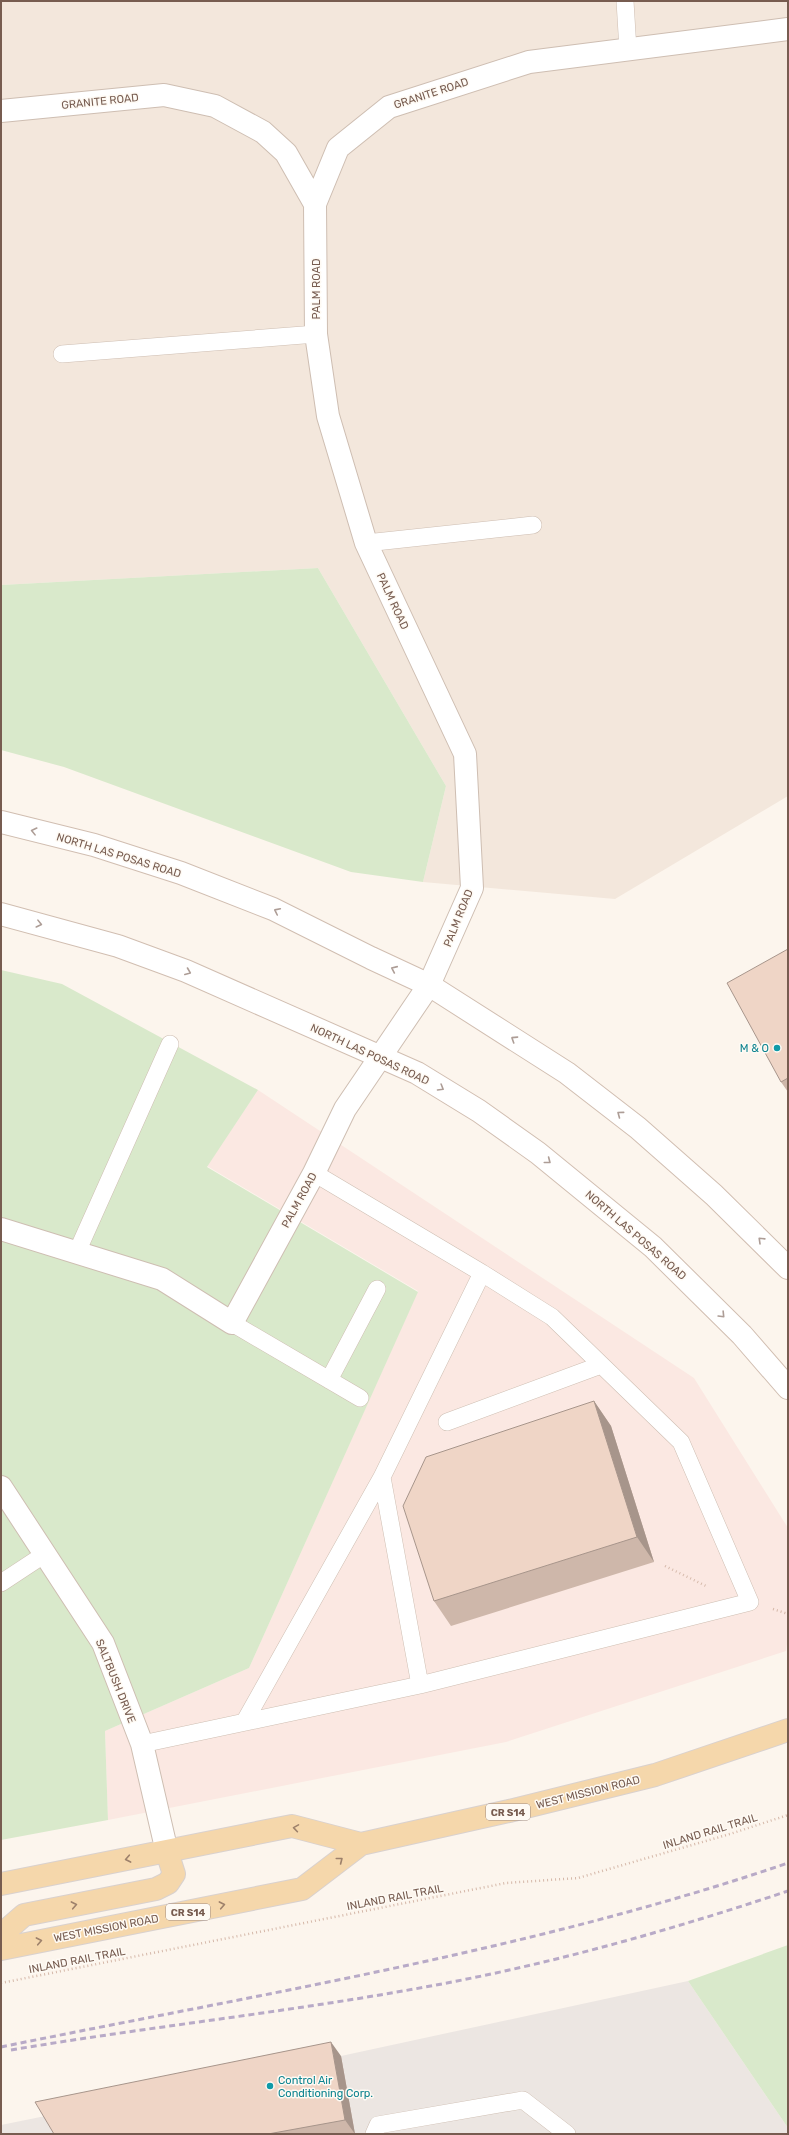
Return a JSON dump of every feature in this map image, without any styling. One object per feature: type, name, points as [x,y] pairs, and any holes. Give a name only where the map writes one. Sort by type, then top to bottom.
[{"type":"main road","name":"WEST MISSION ROAD","points":[[1,1949],[302,1890],[361,1844],[509,1811],[655,1775],[788,1730]]},
{"type":"main road","name":"WEST MISSION ROAD","points":[[1,1884],[292,1826],[361,1844]]},
{"type":"main road","points":[[1,1935],[24,1915],[156,1889],[168,1883],[174,1874],[167,1852]]},
{"type":"street","name":"GRANITE ROAD","points":[[315,204],[338,148],[389,107],[528,62],[788,29]]},
{"type":"street","name":"GRANITE ROAD","points":[[1,111],[164,95],[215,106],[263,132],[286,153],[315,204]]},
{"type":"street","name":"PALM ROAD","points":[[232,1323],[314,1173],[345,1109],[381,1058],[429,985],[472,888],[465,754],[366,543],[328,416],[316,334],[315,204]]},
{"type":"street","name":"NORTH LAS POSAS ROAD","points":[[1,822],[94,845],[181,873],[273,909],[429,985],[567,1073],[638,1128],[714,1194],[788,1268]]},
{"type":"street","name":"NORTH LAS POSAS ROAD","points":[[1,914],[118,946],[186,970],[417,1073],[479,1111],[538,1153],[597,1199],[653,1247],[695,1287],[742,1335],[788,1388]]},
{"type":"street","points":[[1,1229],[162,1279],[232,1323]]},
{"type":"street","name":"SALTBUSH DRIVE","points":[[1,1487],[103,1644],[142,1744],[167,1852]]},
{"type":"lane","points":[[625,1],[628,50]]},
{"type":"lane","points":[[62,354],[316,334]]},
{"type":"lane","points":[[366,543],[533,525]]},
{"type":"lane","points":[[77,1252],[170,1044]]},
{"type":"lane","points":[[142,1744],[420,1685],[750,1602],[681,1442],[552,1317],[482,1273],[314,1173]]},
{"type":"lane","points":[[245,1721],[382,1477],[482,1273]]},
{"type":"lane","points":[[329,1380],[377,1289]]},
{"type":"lane","points":[[232,1323],[360,1398]]},
{"type":"lane","points":[[447,1422],[602,1365]]},
{"type":"lane","points":[[382,1477],[420,1685]]},
{"type":"lane","points":[[1,1583],[45,1554]]},
{"type":"lane","points":[[374,2134],[378,2125],[523,2100],[567,2134]]},
{"type":"path","name":"INLAND RAIL TRAIL","points":[[1,1983],[506,1883],[578,1878],[730,1834],[788,1815]]},
{"type":"shaded area","points":[[1,1],[788,1],[788,796],[615,899],[423,882],[446,786],[318,568],[1,585]]},
{"type":"shaded area","points":[[258,1090],[694,1378],[788,1528],[788,1637],[786,1651],[506,1742],[108,1820],[105,1731],[249,1668],[418,1291],[207,1166]]},
{"type":"shaded area","points":[[688,1981],[788,2128],[788,2134],[1,2134],[1,2125],[341,2056]]},
{"type":"green space","points":[[318,568],[446,786],[423,882],[351,872],[64,767],[1,750],[1,585]]},
{"type":"green space","points":[[1,970],[62,984],[258,1090],[207,1167],[418,1292],[249,1668],[105,1731],[108,1820],[1,1840]]},
{"type":"green space","points":[[788,1945],[788,2128],[688,1981]]},
{"type":"building","points":[[788,949],[788,1078],[781,1082],[727,983]]},
{"type":"building","points":[[594,1401],[637,1537],[434,1601],[403,1506],[426,1457]]},
{"type":"building","name":"Control Air Conditioning Corp.","points":[[331,2042],[345,2120],[268,2134],[54,2134],[35,2102]]},
{"type":"railway","points":[[1,2047],[299,1988],[497,1945],[595,1921],[692,1894],[788,1863]]},
{"type":"railway","points":[[11,2050],[290,2009],[457,1981],[541,1963],[624,1941],[788,1891]]},
{"type":"place","name":"M & O","points":[[777,1048]]},
{"type":"place","name":"Control Air Conditioning Corp.","points":[[270,2086]]}]
